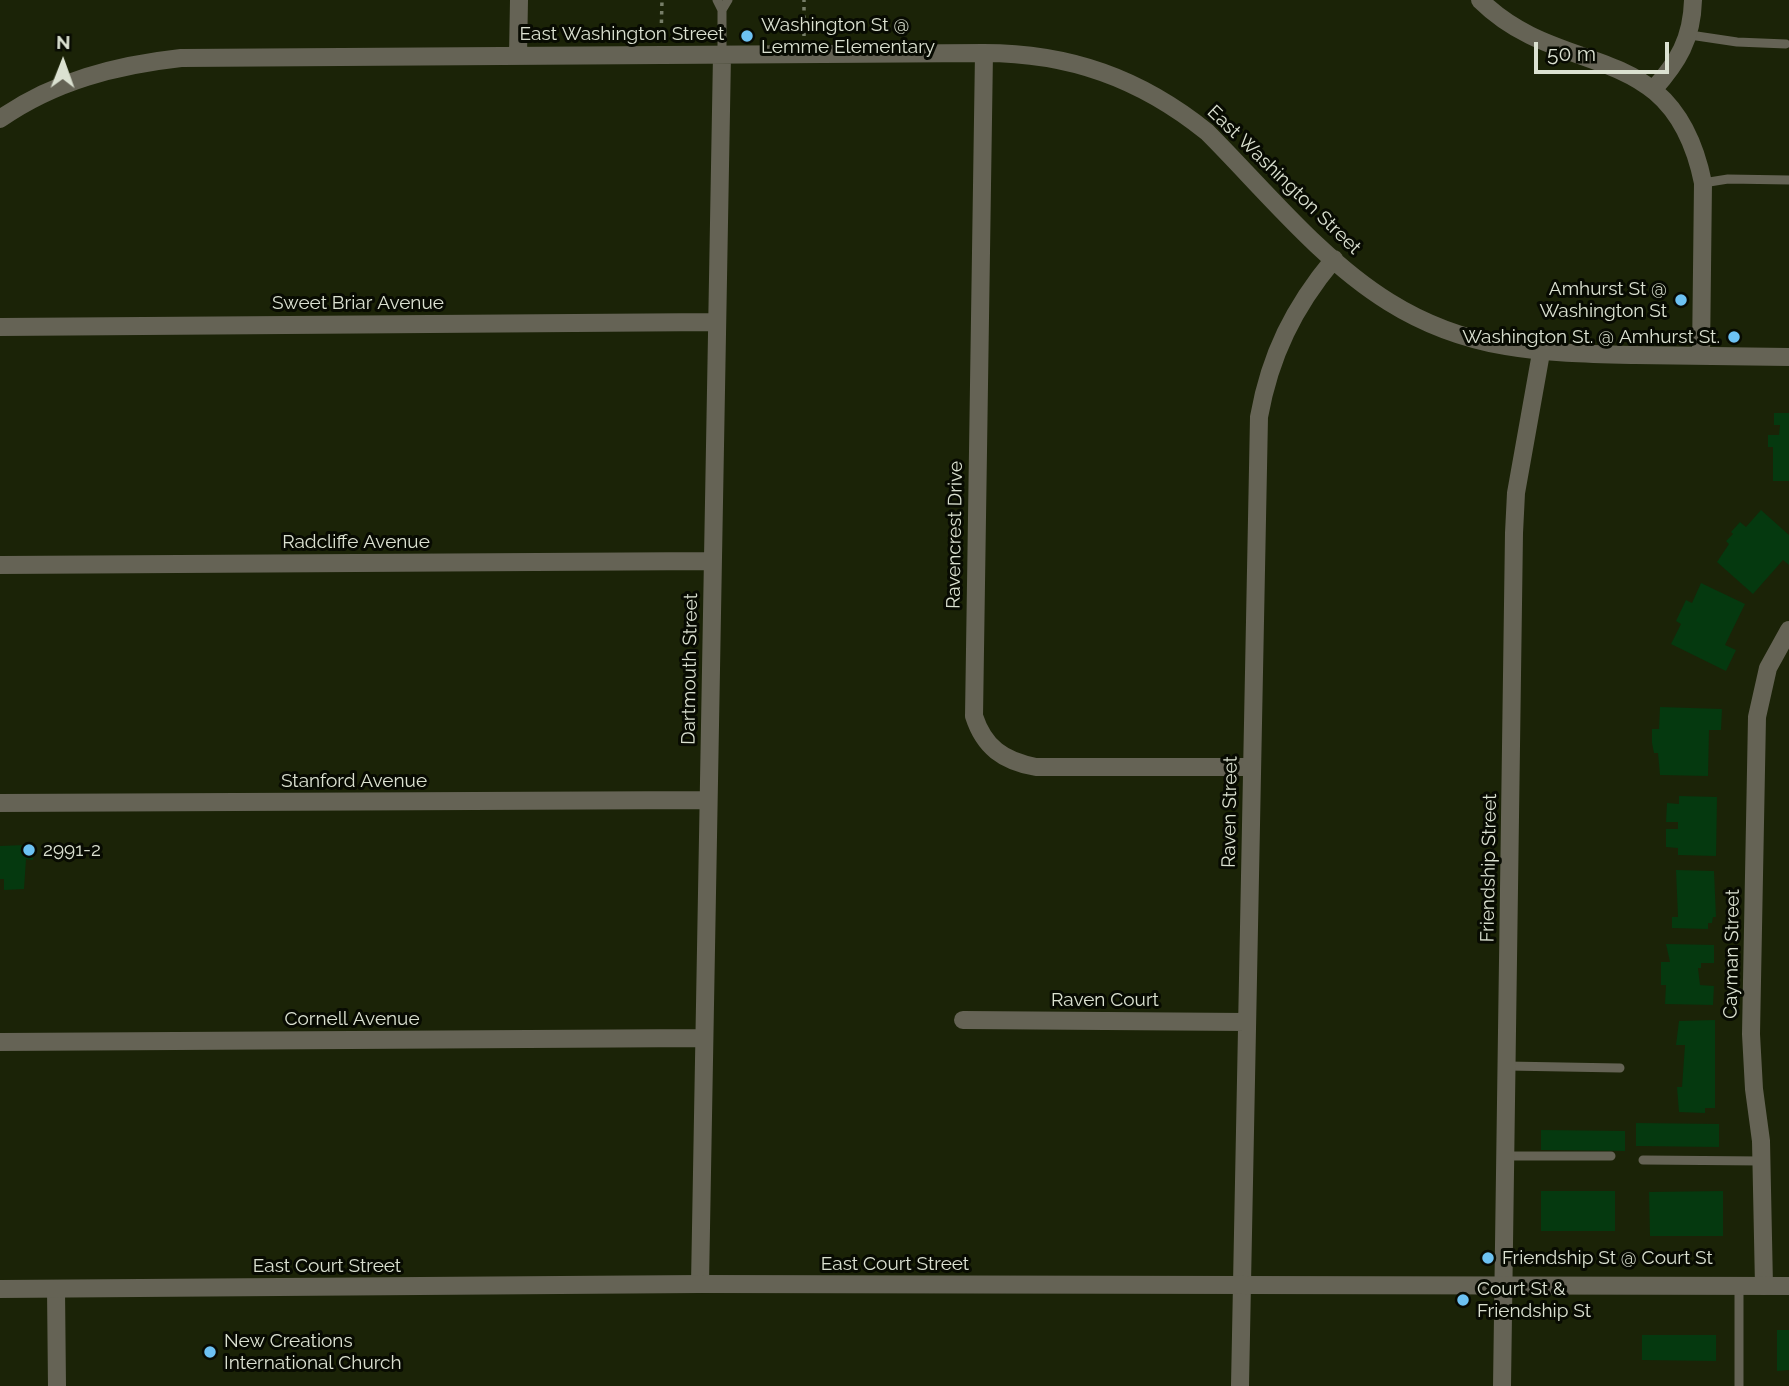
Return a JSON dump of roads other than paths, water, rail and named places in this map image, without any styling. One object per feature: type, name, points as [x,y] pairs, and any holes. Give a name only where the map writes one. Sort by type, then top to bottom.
[{"type":"street","points":[[518,56],[519,0]]},
{"type":"street","points":[[1480,0],[1494,14],[1539,41],[1606,63],[1653,90],[1667,103],[1685,128],[1697,155],[1703,183],[1701,356]]},
{"type":"street","points":[[1653,90],[1675,64],[1690,35],[1693,0]]},
{"type":"street","name":"East Washington Street","points":[[0,119],[71,82],[143,62],[181,58],[984,54],[1047,56],[1077,63],[1146,90],[1207,132],[1334,259],[1379,295],[1419,319],[1484,343],[1541,353],[1789,357]]},
{"type":"street","name":"Ravencrest Drive","points":[[984,54],[974,716],[979,732],[1001,756],[1016,764],[1251,767]]},
{"type":"street","name":"Dartmouth Street","points":[[700,1284],[722,55]]},
{"type":"street","name":"Raven Street","points":[[1240,1386],[1259,417],[1274,354],[1289,321],[1334,259]]},
{"type":"street","name":"Sweet Briar Avenue","points":[[0,327],[717,322]]},
{"type":"street","name":"Friendship Street","points":[[1502,1386],[1514,533],[1516,494],[1541,353]]},
{"type":"street","name":"Radcliffe Avenue","points":[[0,565],[713,561]]},
{"type":"street","name":"Cayman Street","points":[[1764,1286],[1762,1161],[1751,1034],[1757,717],[1768,668],[1789,630]]},
{"type":"street","name":"Stanford Avenue","points":[[0,803],[708,800]]},
{"type":"street","name":"Raven Court","points":[[963,1020],[1247,1022]]},
{"type":"street","name":"Cornell Avenue","points":[[0,1042],[704,1038]]},
{"type":"street","name":"East Court Street","points":[[0,1289],[700,1284],[1789,1286]]},
{"type":"street","points":[[56,1289],[57,1386]]},
{"type":"lane","points":[[717,0],[722,10],[722,55]]},
{"type":"lane","points":[[722,10],[728,0]]},
{"type":"lane","points":[[1690,35],[1737,42],[1786,44]]},
{"type":"lane","points":[[1703,183],[1728,179],[1789,180]]},
{"type":"lane","points":[[1507,1066],[1620,1068]]},
{"type":"lane","points":[[1506,1156],[1611,1156]]},
{"type":"lane","points":[[1643,1160],[1762,1161]]},
{"type":"lane","points":[[1738,1386],[1739,1285]]},
{"type":"place","name":"Washington St @ Lemme Elementary","points":[[747,36]]},
{"type":"place","name":"Amhurst St @ Washington St","points":[[1681,300]]},
{"type":"place","name":"Washington St. @ Amhurst St.","points":[[1734,337]]},
{"type":"place","name":"2991-2","points":[[29,850]]},
{"type":"place","name":"Friendship St @ Court St","points":[[1488,1258]]},
{"type":"place","name":"Court St & Friendship St","points":[[1463,1300]]},
{"type":"place","name":"New Creations International Church","points":[[210,1352]]}]
